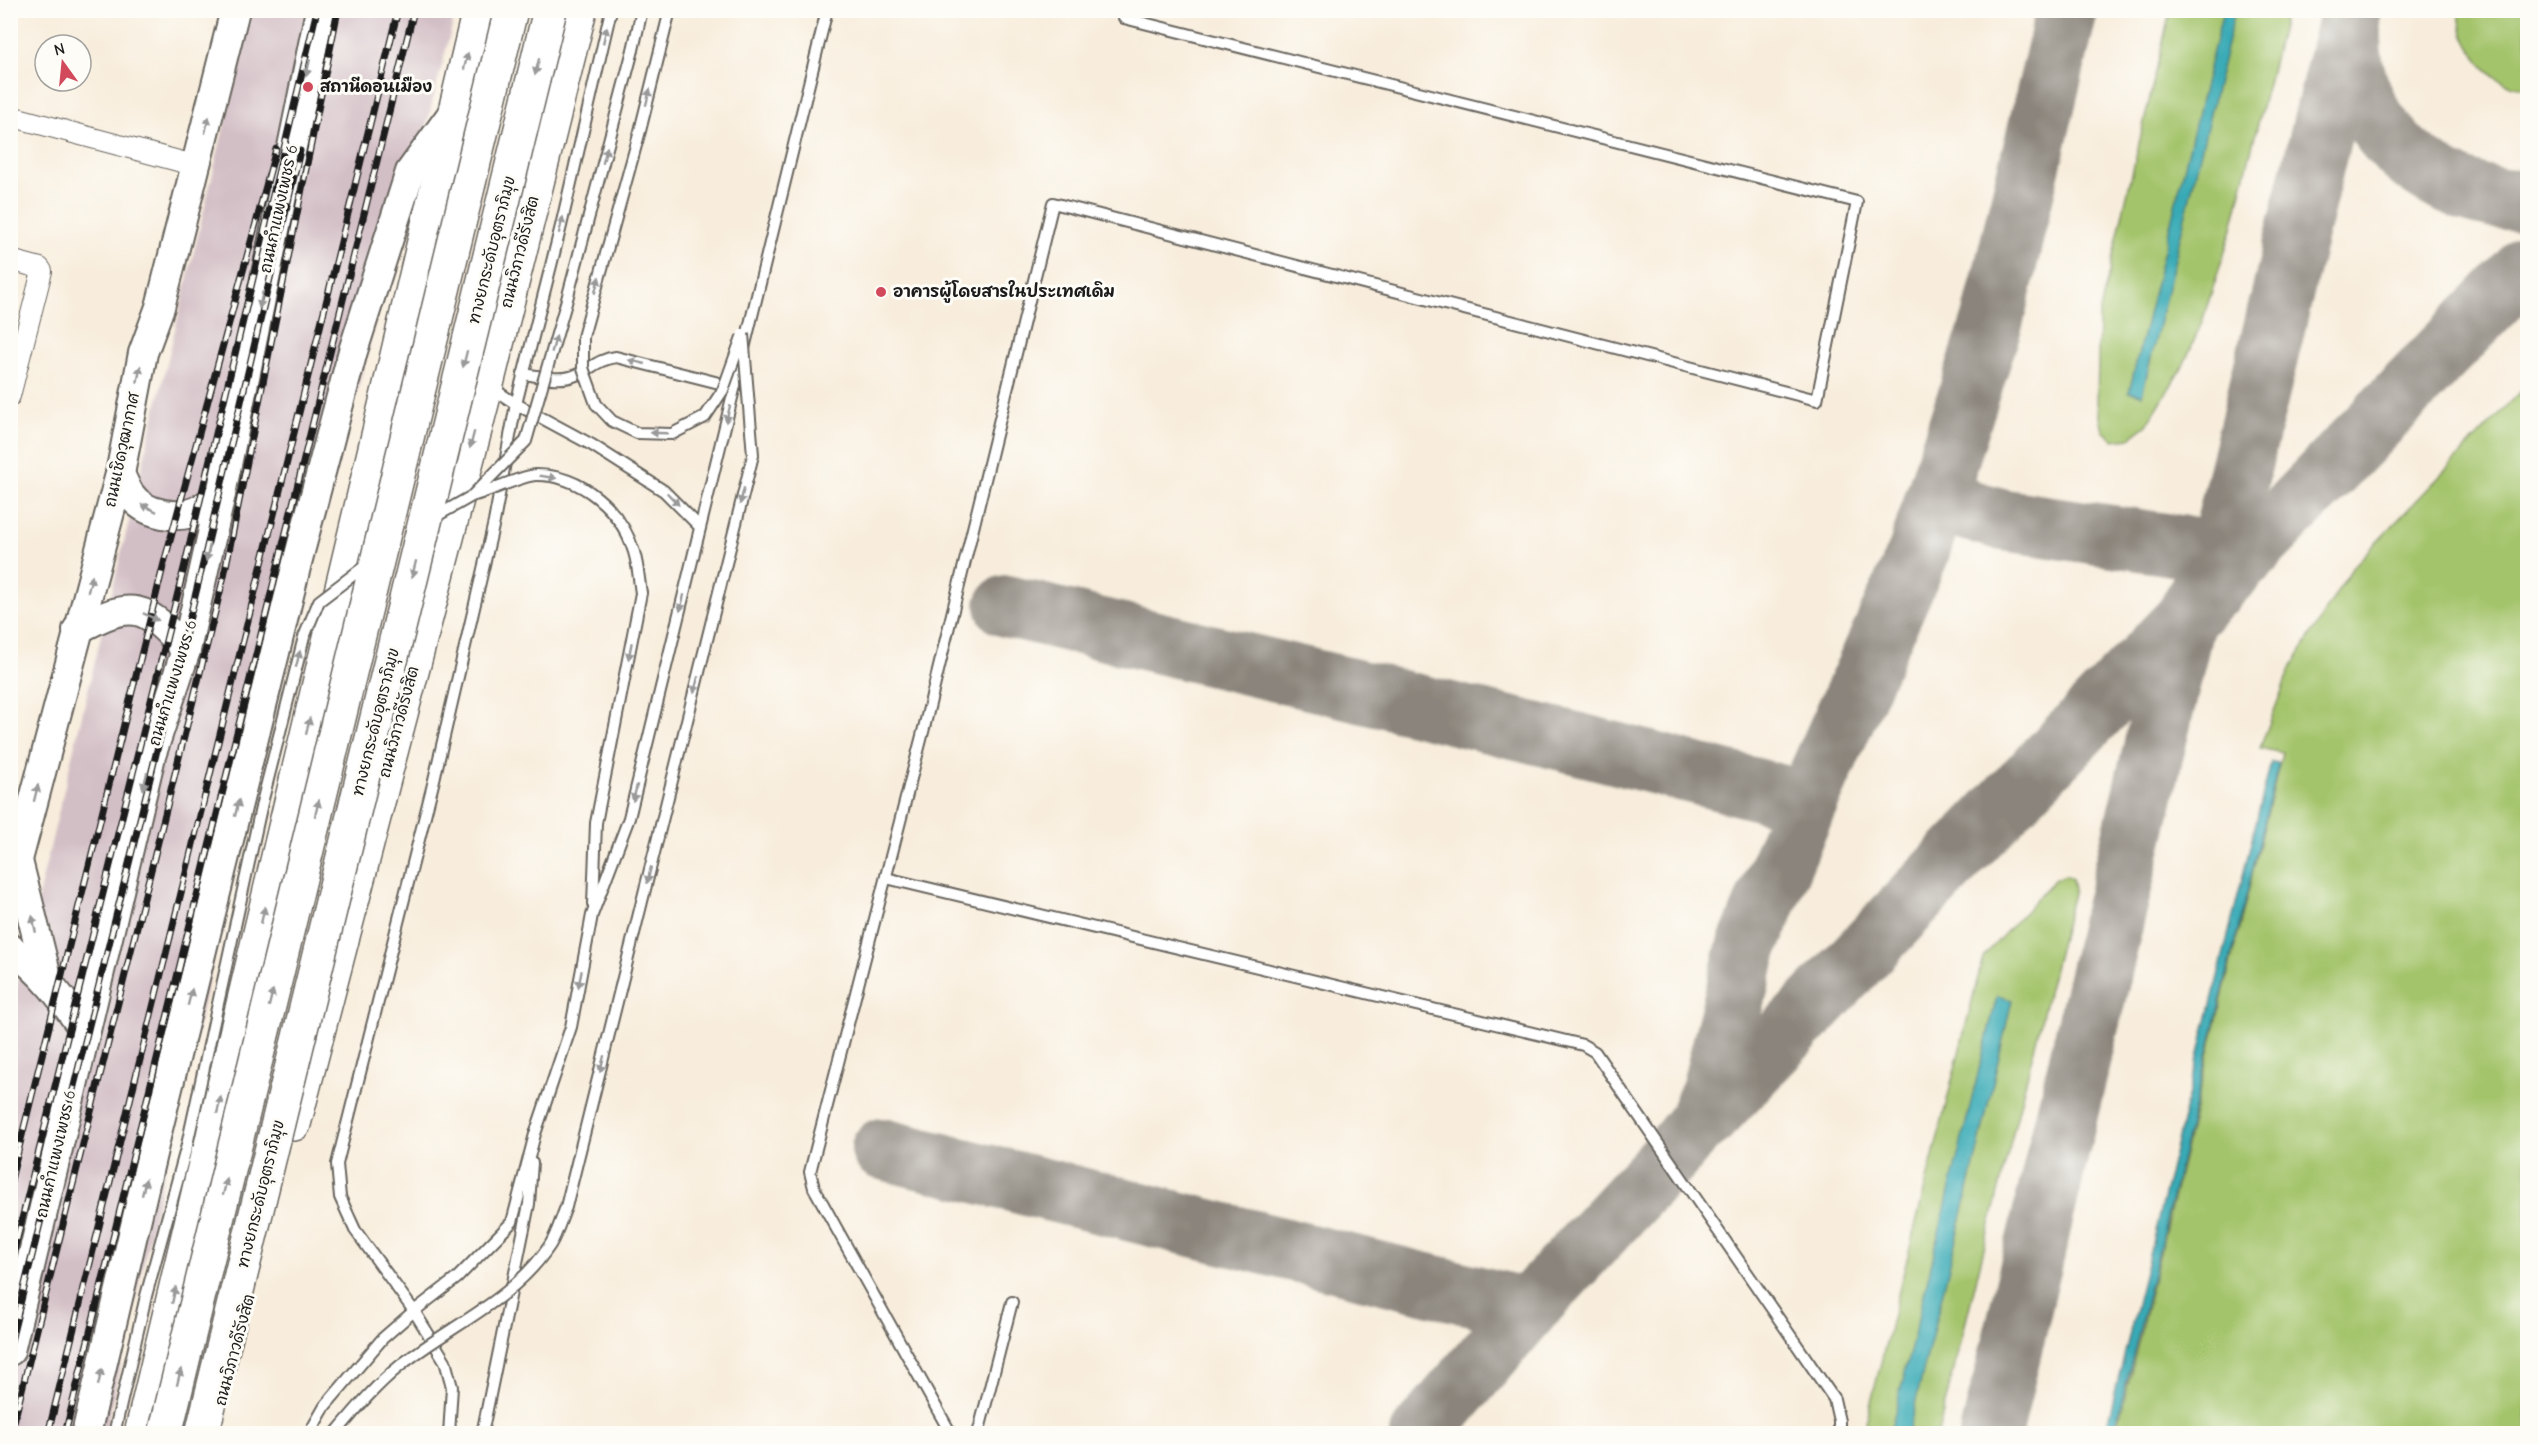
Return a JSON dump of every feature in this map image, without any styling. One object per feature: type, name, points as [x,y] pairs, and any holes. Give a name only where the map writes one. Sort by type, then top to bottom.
[{"type":"highway","points":[[141,1434],[479,10]]},
{"type":"highway","points":[[165,1434],[511,10]]},
{"type":"highway","name":"ทางยกระดับอุตราภิมุข","points":[[202,1434],[550,10]]},
{"type":"highway","name":"ถนนวิภาวดีรังสิต","points":[[213,1434],[487,384],[580,10]]},
{"type":"main road","name":"ถนนเชิดวุฒากาศ","points":[[10,890],[120,474],[143,352],[160,307],[235,10]]},
{"type":"main road","name":"ถนนกำแพงเพชร 6","points":[[10,1351],[152,756],[186,650],[221,494],[320,10]]},
{"type":"main road","points":[[86,1434],[297,563],[353,351],[410,172],[453,112]]},
{"type":"main road","points":[[120,474],[131,496],[145,509],[163,514],[184,514],[201,509],[221,494]]},
{"type":"main road","points":[[77,630],[105,615],[128,610],[160,621],[186,650]]},
{"type":"main road","points":[[18,861],[48,981]]},
{"type":"main road","points":[[10,948],[48,981],[85,1032]]},
{"type":"street","points":[[10,116],[197,166]]},
{"type":"street","points":[[10,260],[40,268],[42,271],[10,396]]},
{"type":"lane","points":[[449,1434],[452,1387],[445,1361],[414,1311],[355,1230],[340,1197],[337,1164],[436,773],[494,522],[516,404],[561,226],[611,10]]},
{"type":"lane","points":[[472,496],[526,441],[566,303],[642,10]]},
{"type":"lane","points":[[670,10],[640,131],[583,338],[583,368],[596,404],[612,421],[637,433],[672,434],[705,417],[723,390],[743,334],[822,10]]},
{"type":"lane","points":[[592,915],[629,818],[827,10]]},
{"type":"lane","points":[[951,1434],[814,1188],[810,1172],[886,878],[1053,203],[1817,400],[1857,202],[1124,18],[1126,10]]},
{"type":"lane","points":[[335,1434],[368,1394],[402,1364],[445,1333],[490,1305],[527,1273],[551,1244],[566,1207],[753,455],[743,334]]},
{"type":"lane","points":[[523,374],[562,379],[578,375],[603,359],[616,357],[734,387]]},
{"type":"lane","points":[[487,384],[516,404],[592,445],[664,491],[700,528]]},
{"type":"lane","points":[[309,1434],[325,1406],[383,1338],[458,1278],[512,1222],[535,1134],[571,1027],[592,915],[597,823],[641,593],[635,553],[622,524],[601,500],[570,480],[535,474],[472,496],[444,510],[405,537]]},
{"type":"lane","points":[[114,1434],[146,1296],[187,1146],[262,803],[304,637],[319,601],[396,544]]},
{"type":"lane","points":[[886,878],[1583,1045],[1595,1052],[1834,1399],[1839,1421],[1839,1434]]},
{"type":"lane","points":[[482,1434],[529,1204],[535,1134]]},
{"type":"lane","points":[[978,1434],[1012,1302]]},
{"type":"shaded area","points":[[252,11],[456,11],[236,860],[105,1433],[11,1434],[11,1009]]},
{"type":"green space","points":[[2170,11],[2286,11],[2231,232],[2202,322],[2184,364],[2147,425],[2130,438],[2114,440],[2103,431],[2097,404],[2099,315]]},
{"type":"green space","points":[[2459,11],[2527,11],[2527,89],[2505,83],[2479,61],[2463,32]]},
{"type":"green space","points":[[2527,385],[2527,1433],[2116,1433],[2282,753],[2260,748],[2290,669],[2352,568]]},
{"type":"green space","points":[[2066,875],[2072,879],[2074,889],[1938,1433],[1863,1434],[1983,957],[2055,879]]},
{"type":"water","points":[[2223,11],[2235,11],[2142,395],[2129,392]]},
{"type":"water","points":[[2271,762],[2279,763],[2114,1433],[2105,1433]]},
{"type":"water","points":[[1997,996],[2012,1000],[1974,1166],[1908,1433],[1890,1433]]},
{"type":"taxiway","points":[[1421,1434],[1528,1309],[1674,1152],[1698,1122],[1712,1090],[1747,948],[1807,802],[1918,554],[1993,319],[2067,10]]},
{"type":"taxiway","points":[[1991,1434],[2184,622],[2220,552],[2351,10]]},
{"type":"taxiway","points":[[2350,30],[2353,65],[2363,98],[2380,127],[2402,152],[2429,173],[2460,188],[2493,198],[2528,200]]},
{"type":"taxiway","points":[[1706,1119],[1972,839],[2528,265]]},
{"type":"taxiway","points":[[1935,501],[2004,520],[2220,552]]},
{"type":"taxiway","points":[[1006,606],[1563,740],[1807,802]]},
{"type":"taxiway","points":[[882,1149],[1528,1309]]},
{"type":"railway","points":[[10,1267],[184,568],[317,10]]},
{"type":"railway","points":[[11,1434],[224,576],[338,10]]},
{"type":"railway","points":[[48,1434],[398,10]]},
{"type":"railway","points":[[65,1434],[414,10]]},
{"type":"railway","points":[[10,1184],[164,563],[276,149]]},
{"type":"railway","points":[[10,1345],[201,572],[300,151]]},
{"type":"place","name":"สถานีดอนเมือง","points":[[308,87]]},
{"type":"place","name":"อาคารผู้โดยสารในประเทศเดิม","points":[[881,292]]}]
